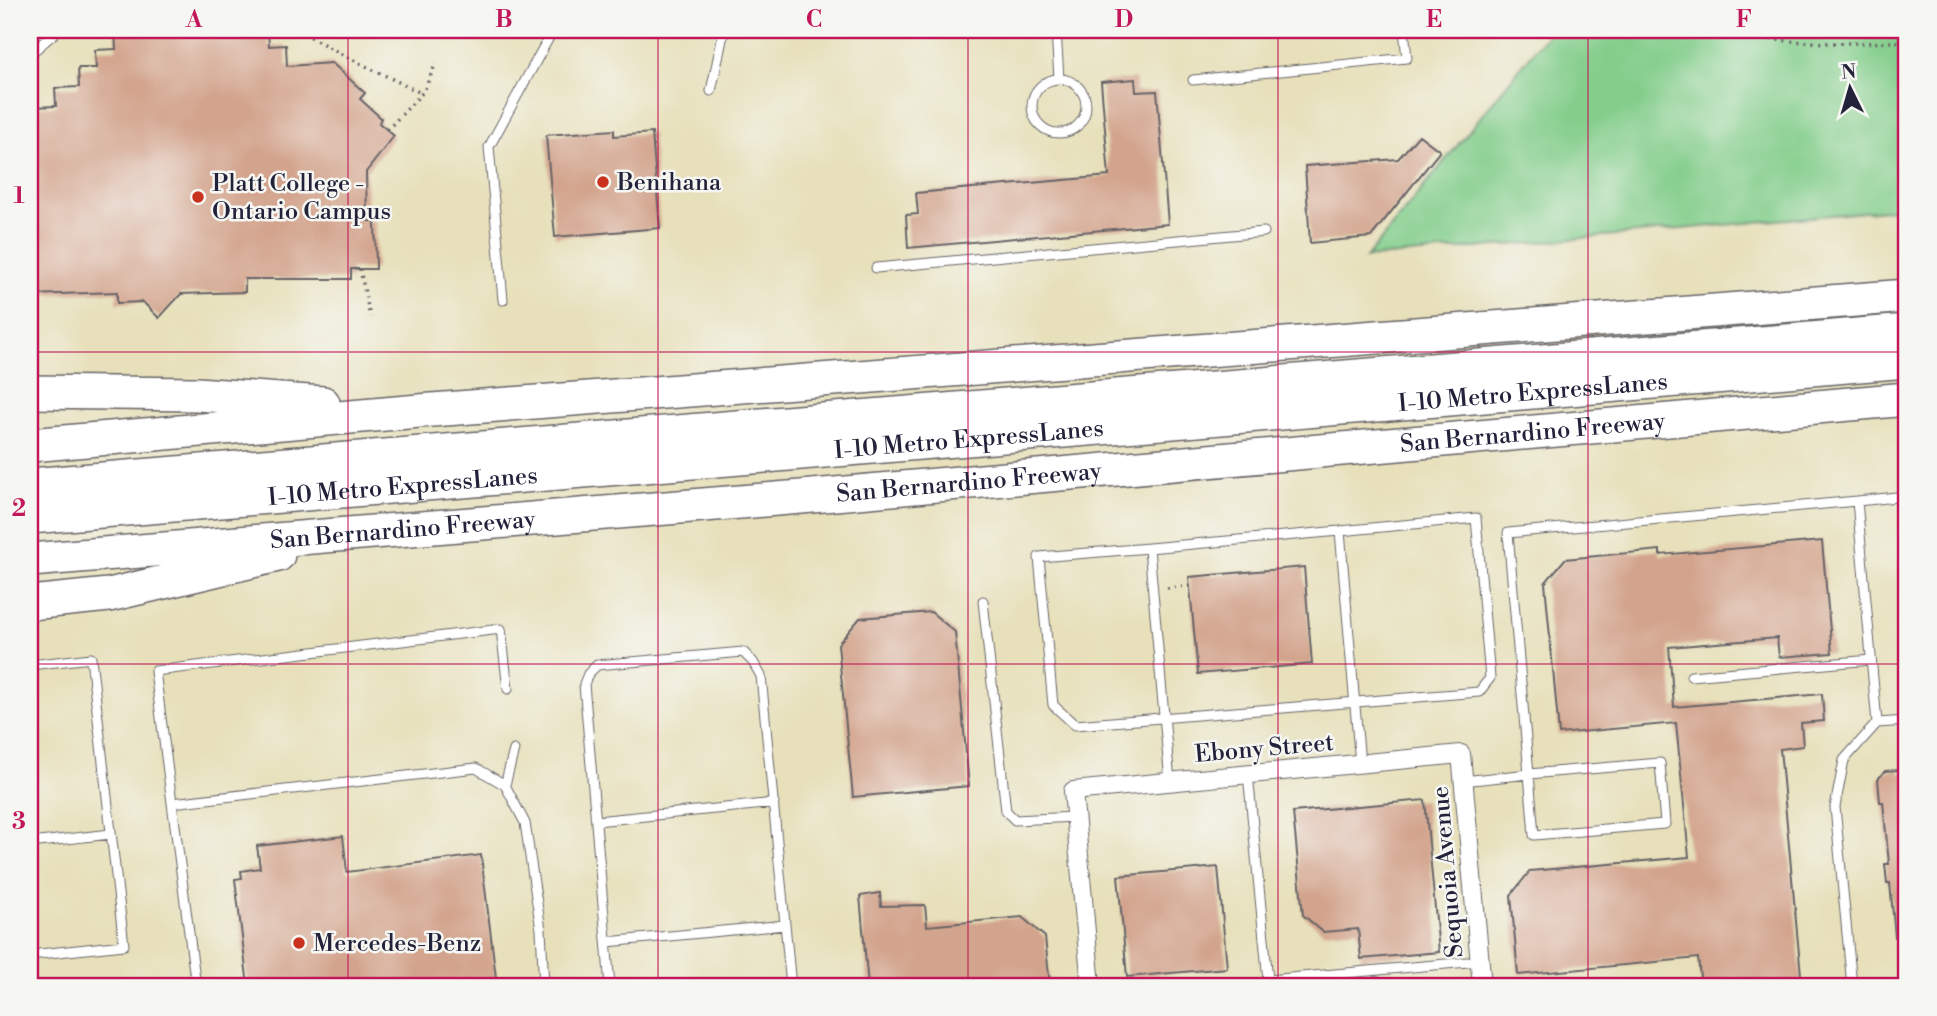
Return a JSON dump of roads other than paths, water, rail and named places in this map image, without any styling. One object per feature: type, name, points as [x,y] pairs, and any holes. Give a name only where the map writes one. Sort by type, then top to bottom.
[{"type":"highway","points":[[30,445],[419,411],[1907,296]]},
{"type":"highway","name":"I-10 Metro ExpressLanes","points":[[30,485],[1907,331]]},
{"type":"highway","name":"I-10 Metro ExpressLanes","points":[[30,517],[1907,361]]},
{"type":"highway","points":[[30,392],[197,394],[419,411]]},
{"type":"highway","name":"San Bernardino Freeway","points":[[30,560],[1148,467],[1907,399]]},
{"type":"highway","points":[[117,438],[460,449]]},
{"type":"highway","points":[[30,603],[110,595],[385,530]]},
{"type":"street","name":"Ebony Street","points":[[1075,817],[1073,791],[1461,754]]},
{"type":"street","name":"Sequoia Avenue","points":[[1461,754],[1482,986]]},
{"type":"street","points":[[1075,817],[1091,986]]},
{"type":"lane","points":[[30,54],[58,30]]},
{"type":"lane","points":[[503,300],[489,147],[553,30]]},
{"type":"lane","points":[[711,92],[724,30]]},
{"type":"lane","points":[[1056,30],[1059,79]]},
{"type":"lane","points":[[1193,80],[1407,58],[1404,30]]},
{"type":"lane","points":[[1059,79],[1075,84],[1085,98],[1086,107],[1081,123],[1058,134],[1036,122],[1032,105],[1033,97],[1043,84],[1059,79]]},
{"type":"lane","points":[[876,268],[1264,232]]},
{"type":"lane","points":[[1463,781],[1530,774],[1660,763],[1665,824],[1535,835],[1530,774],[1507,533],[1907,496]]},
{"type":"lane","points":[[1857,501],[1877,723]]},
{"type":"lane","points":[[1476,518],[1490,678],[1479,692],[1075,725],[1053,705],[1038,558],[1149,548],[1476,518]]},
{"type":"lane","points":[[1340,531],[1360,764]]},
{"type":"lane","points":[[1149,548],[1170,782]]},
{"type":"lane","points":[[983,601],[1006,811],[1015,820],[1075,817]]},
{"type":"lane","points":[[196,986],[155,671],[500,629],[508,689]]},
{"type":"lane","points":[[610,986],[584,684],[587,674],[597,665],[743,652],[761,676],[791,986]]},
{"type":"lane","points":[[30,665],[91,658],[124,945],[30,955]]},
{"type":"lane","points":[[1691,676],[1871,660]]},
{"type":"lane","points":[[1852,986],[1835,807],[1844,760],[1877,723],[1907,721]]},
{"type":"lane","points":[[505,785],[514,750]]},
{"type":"lane","points":[[172,803],[476,768],[505,785],[525,823],[541,930],[544,986]]},
{"type":"lane","points":[[1248,774],[1268,980],[1479,961]]},
{"type":"lane","points":[[596,821],[774,803]]},
{"type":"lane","points":[[30,843],[111,834]]},
{"type":"lane","points":[[607,942],[785,925]]},
{"type":"place","name":"Benihana","points":[[603,182]]},
{"type":"place","name":"Platt College - Ontario Campus","points":[[198,197]]},
{"type":"place","name":"Mercedes-Benz","points":[[299,943]]}]
